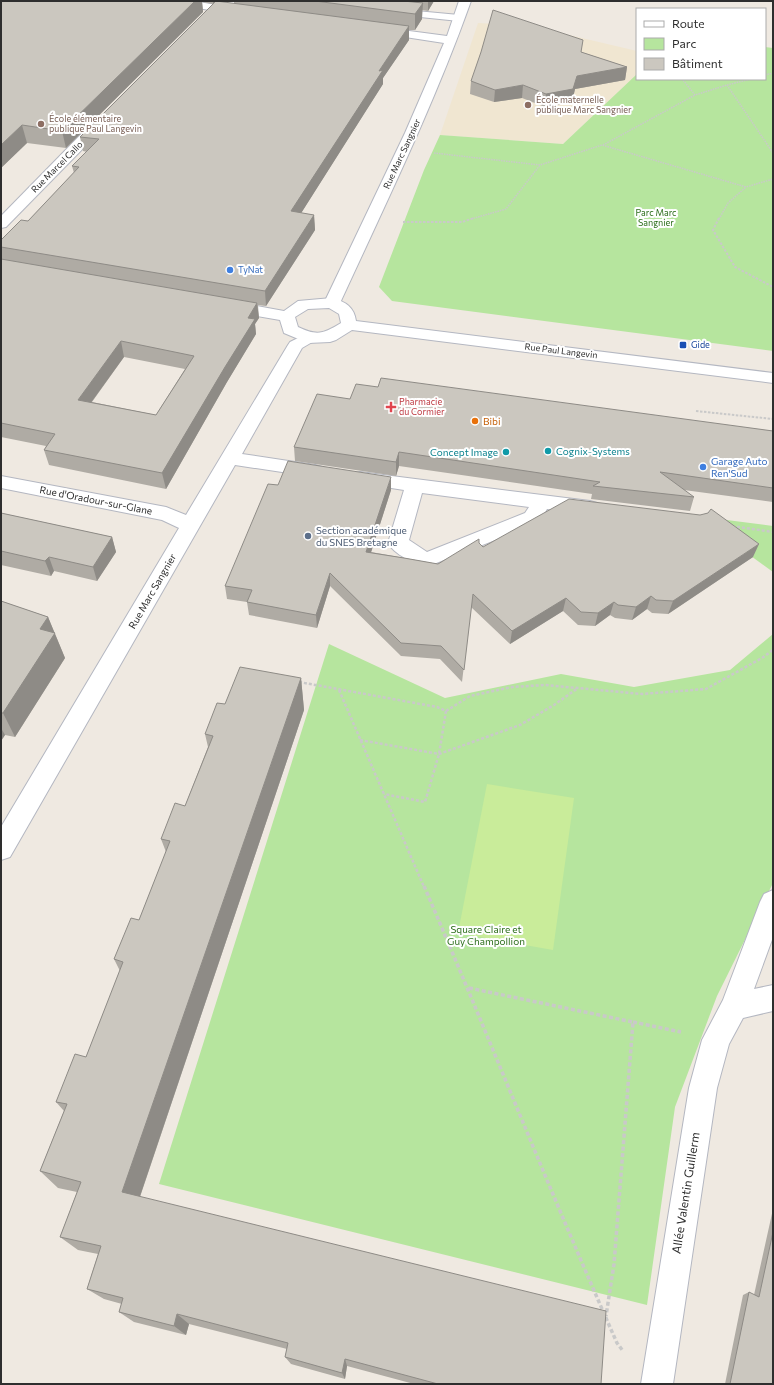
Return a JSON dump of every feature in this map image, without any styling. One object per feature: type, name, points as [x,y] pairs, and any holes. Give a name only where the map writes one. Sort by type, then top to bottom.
[{"type":"street","points":[[173,1],[214,9],[253,14]]},
{"type":"street","name":"Rue Marc Sangnier","points":[[332,303],[404,149],[451,40],[465,1]]},
{"type":"street","points":[[202,20],[214,9]]},
{"type":"street","points":[[364,28],[451,40]]},
{"type":"street","name":"Rue Marcel Callo","points":[[1,224],[107,116]]},
{"type":"street","points":[[217,304],[287,316],[304,304],[332,303],[347,312],[349,325],[330,337],[308,338],[290,330],[287,316]]},
{"type":"street","name":"Rue Paul Langevin","points":[[349,325],[773,378]]},
{"type":"street","name":"Rue Marc Sangnier","points":[[1,849],[7,826],[231,458],[296,345],[308,338]]},
{"type":"street","points":[[231,458],[414,486],[604,509]]},
{"type":"street","name":"Rue d'Oradour-sur-Glane","points":[[1,482],[166,514],[190,525]]},
{"type":"street","points":[[414,486],[398,543],[426,560],[532,518],[542,502]]},
{"type":"street","name":"Allée Valentin Guillerm","points":[[658,1381],[703,1088],[716,1040],[734,1008],[773,902]]},
{"type":"street","points":[[734,1008],[773,998]]},
{"type":"lane","points":[[214,9],[240,1]]},
{"type":"lane","points":[[387,12],[459,18]]},
{"type":"path","points":[[683,80],[695,95]]},
{"type":"path","points":[[404,149],[540,165],[602,145],[695,95],[747,80]]},
{"type":"path","points":[[727,85],[773,153]]},
{"type":"path","points":[[602,145],[746,187]]},
{"type":"path","points":[[370,222],[462,222],[506,209],[540,165]]},
{"type":"path","points":[[773,179],[746,187],[728,203],[713,230],[735,267],[773,287]]},
{"type":"path","points":[[696,411],[773,419]]},
{"type":"path","points":[[730,525],[773,532]]},
{"type":"path","points":[[383,794],[425,802],[439,754],[446,711],[470,696],[512,686],[545,685],[642,694],[706,688],[762,658],[773,650]]},
{"type":"path","points":[[296,682],[437,707],[446,711]]},
{"type":"path","points":[[360,740],[439,754],[520,725],[554,705],[578,688]]},
{"type":"path","points":[[339,690],[468,988],[586,1273],[617,1343],[634,1367],[658,1381]]},
{"type":"path","points":[[468,988],[716,1040]]},
{"type":"path","points":[[606,1317],[614,1264],[633,1022]]},
{"type":"shaded area","name":"École maternelle publique Marc Sangnier","points":[[478,23],[531,26],[636,51],[636,75],[563,144],[440,135]]},
{"type":"green space","name":"Parc Marc Sangnier","points":[[766,47],[773,48],[773,351],[392,301],[379,287],[424,170],[440,135],[563,144],[636,75],[636,80],[766,80]]},
{"type":"green space","points":[[711,518],[773,526],[773,572],[711,527]]},
{"type":"green space","name":"Square Claire et Guy Champollion","points":[[773,634],[773,883],[717,996],[675,1107],[647,1305],[159,1184],[329,644],[445,698],[561,674],[634,687],[730,670]]},
{"type":"green space","points":[[487,784],[574,798],[553,950],[458,933]]},
{"type":"building","points":[[1,1],[195,1],[62,131],[22,125],[1,145]]},
{"type":"building","points":[[216,1],[409,26],[379,71],[383,70],[291,211],[314,215],[265,291],[1,247],[1,240],[21,220],[28,221],[79,167],[72,166],[99,139],[80,137]]},
{"type":"building","points":[[315,1],[403,1],[423,3],[415,14]]},
{"type":"building","points":[[493,10],[583,40],[581,52],[627,67],[577,76],[573,89],[546,94],[523,85],[495,90],[471,81]]},
{"type":"building","points":[[1,259],[257,303],[248,318],[255,319],[162,473],[44,450],[55,434],[1,423]],"holes":[[[121,341],[194,356],[156,415],[78,400]]]},
{"type":"building","points":[[381,378],[773,431],[773,488],[660,472],[694,497],[593,486],[600,482],[399,452],[396,462],[294,447],[317,394],[350,399],[356,384],[378,387]]},
{"type":"building","points":[[288,461],[391,477],[366,552],[438,564],[479,539],[479,543],[483,547],[569,499],[700,515],[708,513],[711,509],[759,544],[673,601],[656,600],[651,596],[636,607],[618,605],[614,602],[598,613],[581,612],[566,598],[512,631],[473,594],[464,670],[441,646],[401,643],[330,573],[316,615],[247,602],[252,590],[225,586],[268,484],[278,485]]},
{"type":"building","points":[[1,513],[112,537],[93,567],[49,557],[45,561],[1,551]]},
{"type":"building","points":[[1,601],[48,617],[40,629],[55,633],[3,713],[1,713]]},
{"type":"building","points":[[240,667],[301,678],[122,1192],[606,1311],[601,1384],[438,1384],[345,1359],[342,1373],[285,1357],[288,1343],[177,1314],[174,1326],[119,1312],[123,1298],[87,1289],[101,1246],[60,1237],[81,1182],[40,1171],[67,1104],[56,1102],[75,1054],[86,1057],[123,962],[114,959],[131,918],[139,920],[170,841],[161,839],[175,803],[185,806],[213,736],[205,734],[217,703],[225,704]]},
{"type":"building","points":[[773,1232],[773,1384],[730,1384],[749,1292],[759,1297]]},
{"type":"place","name":"École maternelle publique Marc Sangnier","points":[[528,105]]},
{"type":"place","name":"École élémentaire publique Paul Langevin","points":[[41,124]]},
{"type":"place","name":"TyNat","points":[[230,270]]},
{"type":"place","name":"Gide","points":[[683,345]]},
{"type":"place","name":"Pharmacie du Cormier","points":[[391,407]]},
{"type":"place","name":"Bibi","points":[[475,421]]},
{"type":"place","name":"Cognix-Systems","points":[[548,451]]},
{"type":"place","name":"Concept Image","points":[[506,452]]},
{"type":"place","name":"Garage Auto Ren'Sud","points":[[703,467]]},
{"type":"place","name":"Section académique du SNES Bretagne","points":[[308,536]]}]
